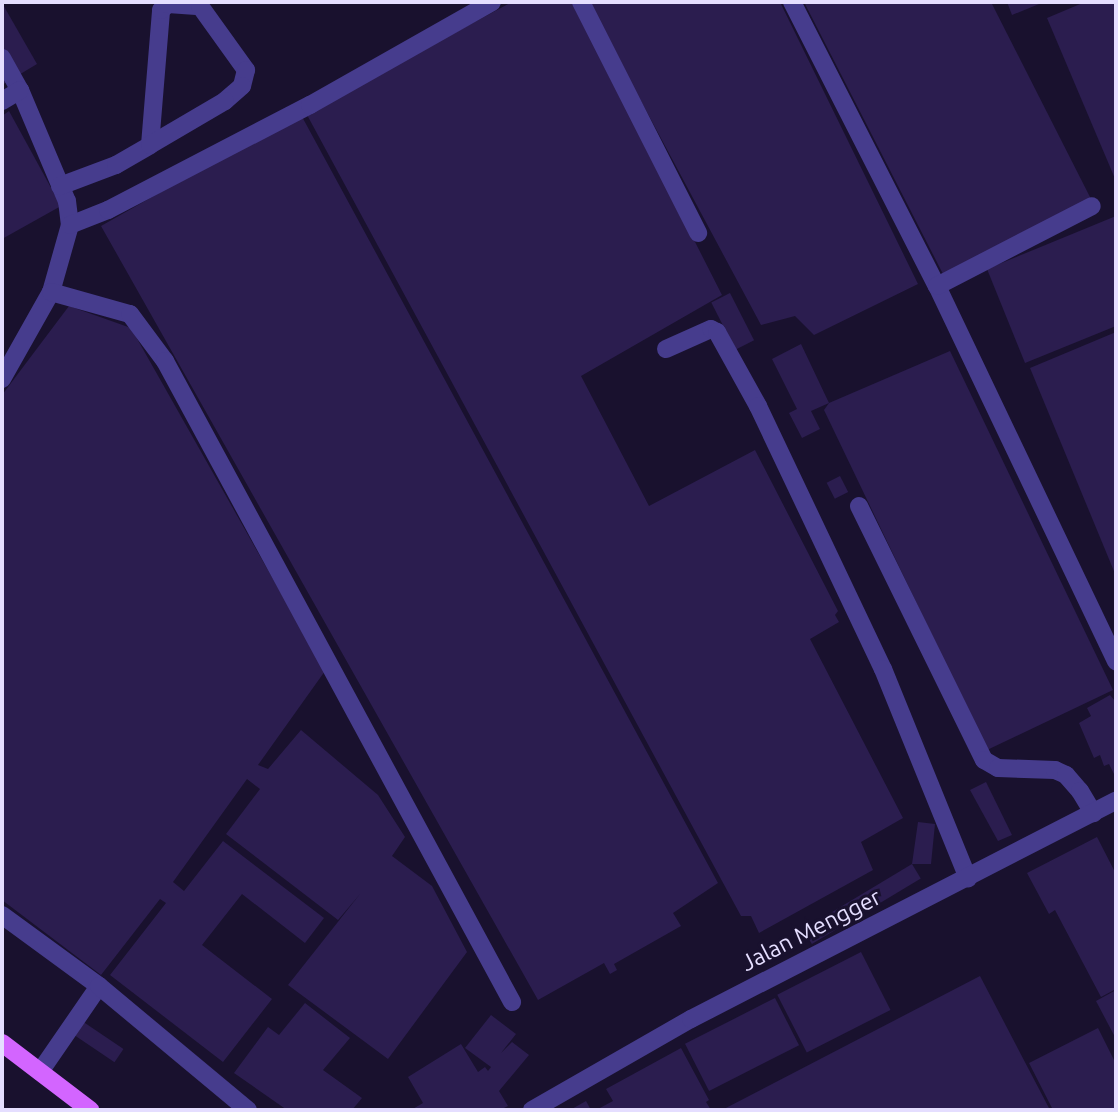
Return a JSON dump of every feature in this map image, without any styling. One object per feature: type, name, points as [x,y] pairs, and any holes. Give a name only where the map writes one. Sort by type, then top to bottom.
[{"type":"main road","points":[[2,1043],[90,1110]]},
{"type":"street","points":[[69,225],[108,210],[310,105],[492,2]]},
{"type":"street","points":[[581,2],[698,233]]},
{"type":"street","points":[[792,2],[937,286],[1116,662]]},
{"type":"street","points":[[60,186],[116,165],[225,101],[242,86],[246,70],[207,11],[200,6],[168,4],[161,10],[150,145]]},
{"type":"street","points":[[2,58],[20,90],[68,201],[69,225],[51,292],[2,379]]},
{"type":"street","points":[[2,101],[20,90]]},
{"type":"street","points":[[937,286],[1092,206]]},
{"type":"street","points":[[51,292],[130,313],[165,361],[512,1002]]},
{"type":"street","points":[[666,349],[711,329],[716,331],[758,406],[883,669],[968,878]]},
{"type":"street","points":[[859,506],[984,760],[998,768],[1055,770],[1066,775],[1080,790],[1094,813]]},
{"type":"street","name":"Jalan Mengger","points":[[532,1110],[691,1019],[1116,801]]},
{"type":"street","points":[[2,915],[99,986],[248,1110]]},
{"type":"street","points":[[40,1072],[99,986]]},
{"type":"building","points":[[512,2],[573,2],[722,295],[581,376],[649,506],[755,450],[838,611],[835,615],[839,622],[810,639],[903,818],[861,842],[873,870],[759,933],[751,916],[741,916],[306,113]]},
{"type":"building","points":[[588,2],[780,2],[918,284],[814,335],[795,316],[761,325]]},
{"type":"building","points":[[804,2],[991,2],[1091,199],[943,274]]},
{"type":"building","points":[[1007,2],[1044,2],[1012,15]]},
{"type":"building","points":[[1085,2],[1116,2],[1116,181],[1047,18]]},
{"type":"building","points":[[2,3],[37,64],[2,85]]},
{"type":"building","points":[[9,111],[61,206],[2,239],[2,116]]},
{"type":"building","points":[[300,113],[718,883],[673,913],[681,926],[614,964],[617,970],[610,974],[604,963],[538,1000],[101,226]]},
{"type":"building","points":[[1116,216],[1116,326],[1025,363],[987,269]]},
{"type":"building","points":[[730,293],[754,340],[735,350],[711,303]]},
{"type":"building","points":[[69,306],[131,328],[325,671],[258,765],[268,769],[301,730],[378,795],[405,837],[392,856],[432,886],[467,952],[388,1059],[288,985],[360,894],[338,920],[226,834],[260,789],[247,779],[173,882],[184,891],[223,841],[324,918],[305,943],[242,894],[202,945],[272,999],[223,1062],[110,975],[166,903],[160,899],[101,975],[2,900],[2,395]]},
{"type":"building","points":[[1116,332],[1116,576],[1030,368]]},
{"type":"building","points":[[801,344],[829,403],[811,411],[820,429],[802,438],[789,413],[797,409],[772,359]]},
{"type":"building","points":[[950,351],[1113,690],[987,750],[824,410],[829,403]]},
{"type":"building","points":[[840,476],[848,492],[835,499],[827,483]]},
{"type":"building","points":[[1110,695],[1116,702],[1116,778],[1109,764],[1104,766],[1100,755],[1094,758],[1079,723],[1091,716],[1087,708]]},
{"type":"building","points":[[986,782],[1012,835],[998,841],[970,790]]},
{"type":"building","points":[[918,822],[935,824],[931,864],[912,864]]},
{"type":"building","points":[[1097,837],[1116,874],[1116,989],[1101,997],[1055,910],[1049,914],[1027,873]]},
{"type":"building","points":[[912,864],[921,879],[812,944],[803,929]]},
{"type":"building","points":[[861,952],[891,1010],[807,1053],[777,995]]},
{"type":"building","points":[[980,976],[1050,1110],[722,1110]]},
{"type":"building","points":[[1116,990],[1116,1039],[1096,1001]]},
{"type":"building","points":[[775,998],[799,1045],[709,1091],[685,1044]]},
{"type":"building","points":[[305,1003],[350,1038],[323,1070],[362,1098],[352,1110],[287,1110],[234,1073],[268,1027],[279,1035]]},
{"type":"building","points":[[491,1015],[516,1034],[501,1053],[512,1042],[529,1055],[499,1091],[508,1106],[500,1110],[411,1110],[423,1103],[408,1077],[461,1044],[478,1072],[485,1067],[488,1071],[491,1067],[465,1048]]},
{"type":"building","points":[[82,1021],[123,1049],[115,1062],[73,1034]]},
{"type":"building","points":[[1098,1028],[1116,1064],[1116,1110],[1053,1110],[1029,1063]]},
{"type":"building","points":[[681,1048],[709,1100],[706,1102],[711,1110],[596,1110],[613,1101],[606,1089]]},
{"type":"building","points":[[586,1101],[591,1110],[570,1110]]}]
